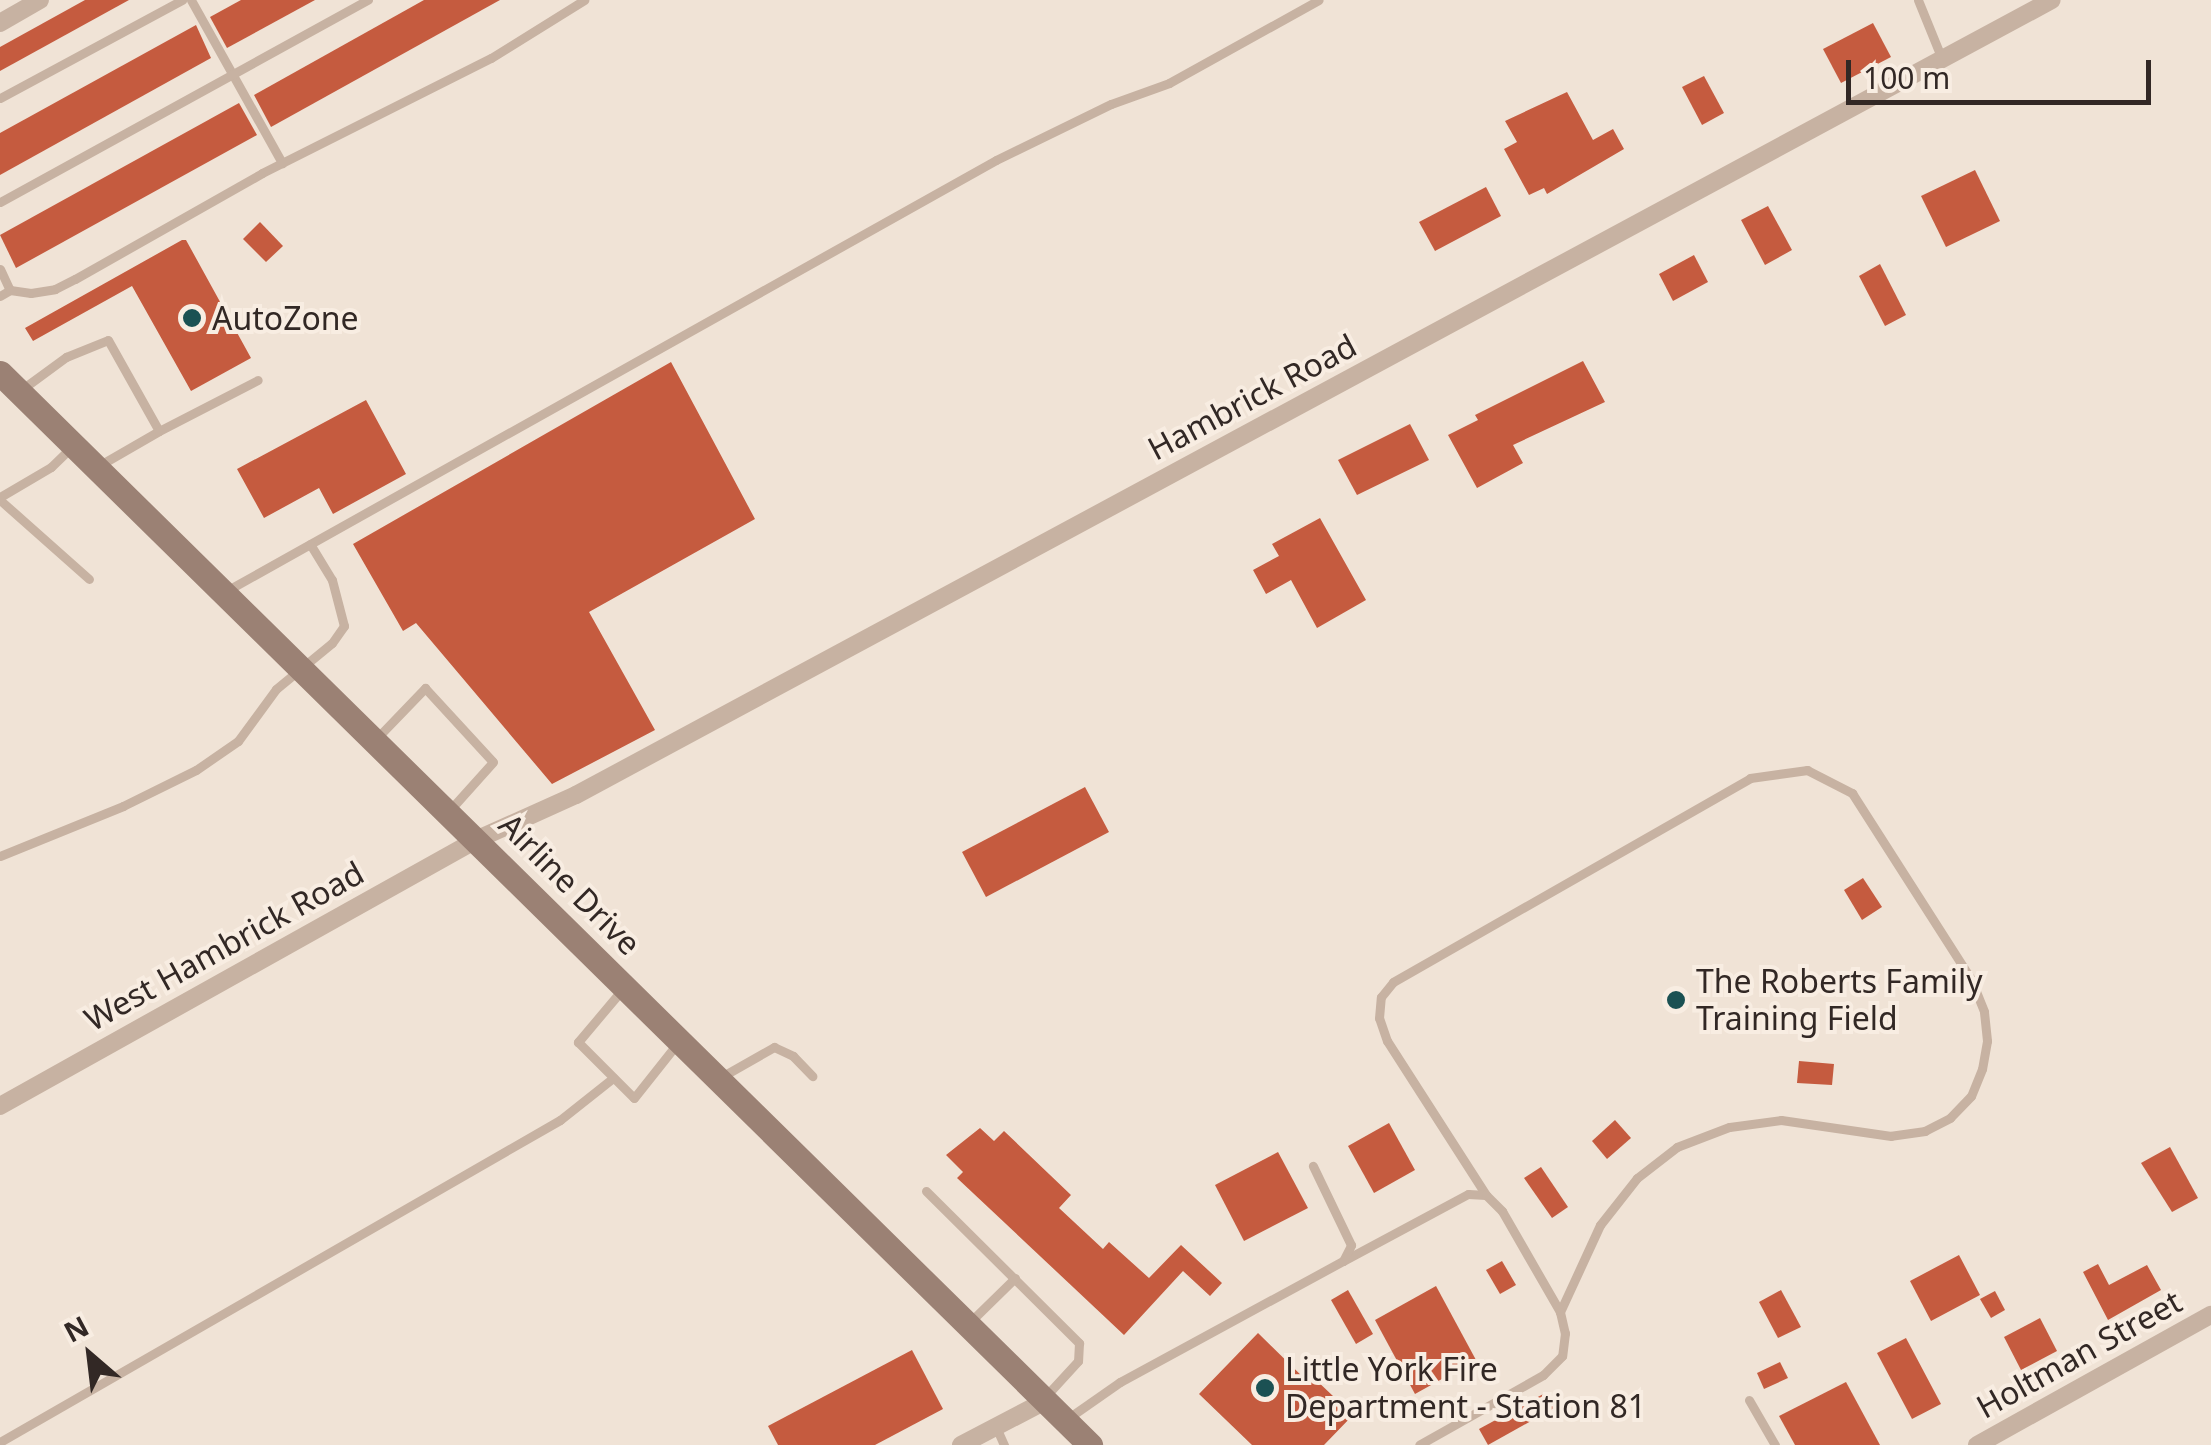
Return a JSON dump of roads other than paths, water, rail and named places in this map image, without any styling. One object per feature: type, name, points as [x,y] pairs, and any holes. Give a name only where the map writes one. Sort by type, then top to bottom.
[{"type":"main road","name":"Airline Drive","points":[[7,384],[226,591],[1090,1445]]},
{"type":"street","points":[[0,23],[40,0]]},
{"type":"street","name":"Hambrick Road","points":[[478,839],[576,796],[2052,0]]},
{"type":"street","name":"West Hambrick Road","points":[[0,1106],[478,839]]},
{"type":"street","name":"Holtman Street","points":[[1977,1445],[2211,1315]]},
{"type":"street","points":[[961,1445],[1044,1400]]},
{"type":"lane","points":[[0,98],[182,0]]},
{"type":"lane","points":[[191,0],[282,162]]},
{"type":"lane","points":[[0,202],[368,0]]},
{"type":"lane","points":[[0,296],[10,290],[32,293],[54,289],[282,162],[491,58],[584,0]]},
{"type":"lane","points":[[226,591],[996,160],[1111,104],[1169,83],[1319,0]]},
{"type":"lane","points":[[1918,0],[1942,59]]},
{"type":"lane","points":[[0,269],[10,290]]},
{"type":"lane","points":[[7,384],[108,340],[159,431]]},
{"type":"lane","points":[[96,467],[258,380]]},
{"type":"lane","points":[[74,445],[51,467],[0,499],[89,578]]},
{"type":"lane","points":[[0,856],[123,806],[196,770],[238,741],[276,689],[332,643],[344,626],[332,580],[310,544]]},
{"type":"lane","points":[[376,739],[425,688],[492,762],[449,811]]},
{"type":"lane","points":[[1419,1445],[1543,1375],[1562,1356],[1565,1333],[1560,1312],[1502,1211],[1486,1195],[1386,1042],[1379,1018],[1381,997],[1393,982],[1750,778],[1806,770],[1852,793],[1971,979],[1984,1012],[1987,1041],[1982,1069],[1970,1096],[1950,1118],[1926,1130],[1891,1136],[1781,1120],[1729,1127],[1677,1148],[1636,1178],[1600,1224],[1560,1312]]},
{"type":"lane","points":[[626,985],[578,1042],[613,1078],[634,1098],[681,1040]]},
{"type":"lane","points":[[720,1078],[774,1047],[793,1056],[812,1076]]},
{"type":"lane","points":[[0,1442],[560,1120],[613,1078]]},
{"type":"lane","points":[[1313,1166],[1352,1245],[1344,1261]]},
{"type":"lane","points":[[926,1191],[1079,1342],[1082,1352],[1044,1400]]},
{"type":"lane","points":[[1065,1420],[1120,1382],[1468,1194],[1486,1195]]},
{"type":"lane","points":[[968,1324],[1014,1278]]},
{"type":"lane","points":[[1749,1400],[1776,1445]]},
{"type":"lane","points":[[996,1427],[1004,1445]]},
{"type":"place","name":"AutoZone","points":[[192,318]]},
{"type":"place","name":"The Roberts Family Training Field","points":[[1676,1000]]},
{"type":"place","name":"Little York Fire Department - Station 81","points":[[1265,1388]]}]
